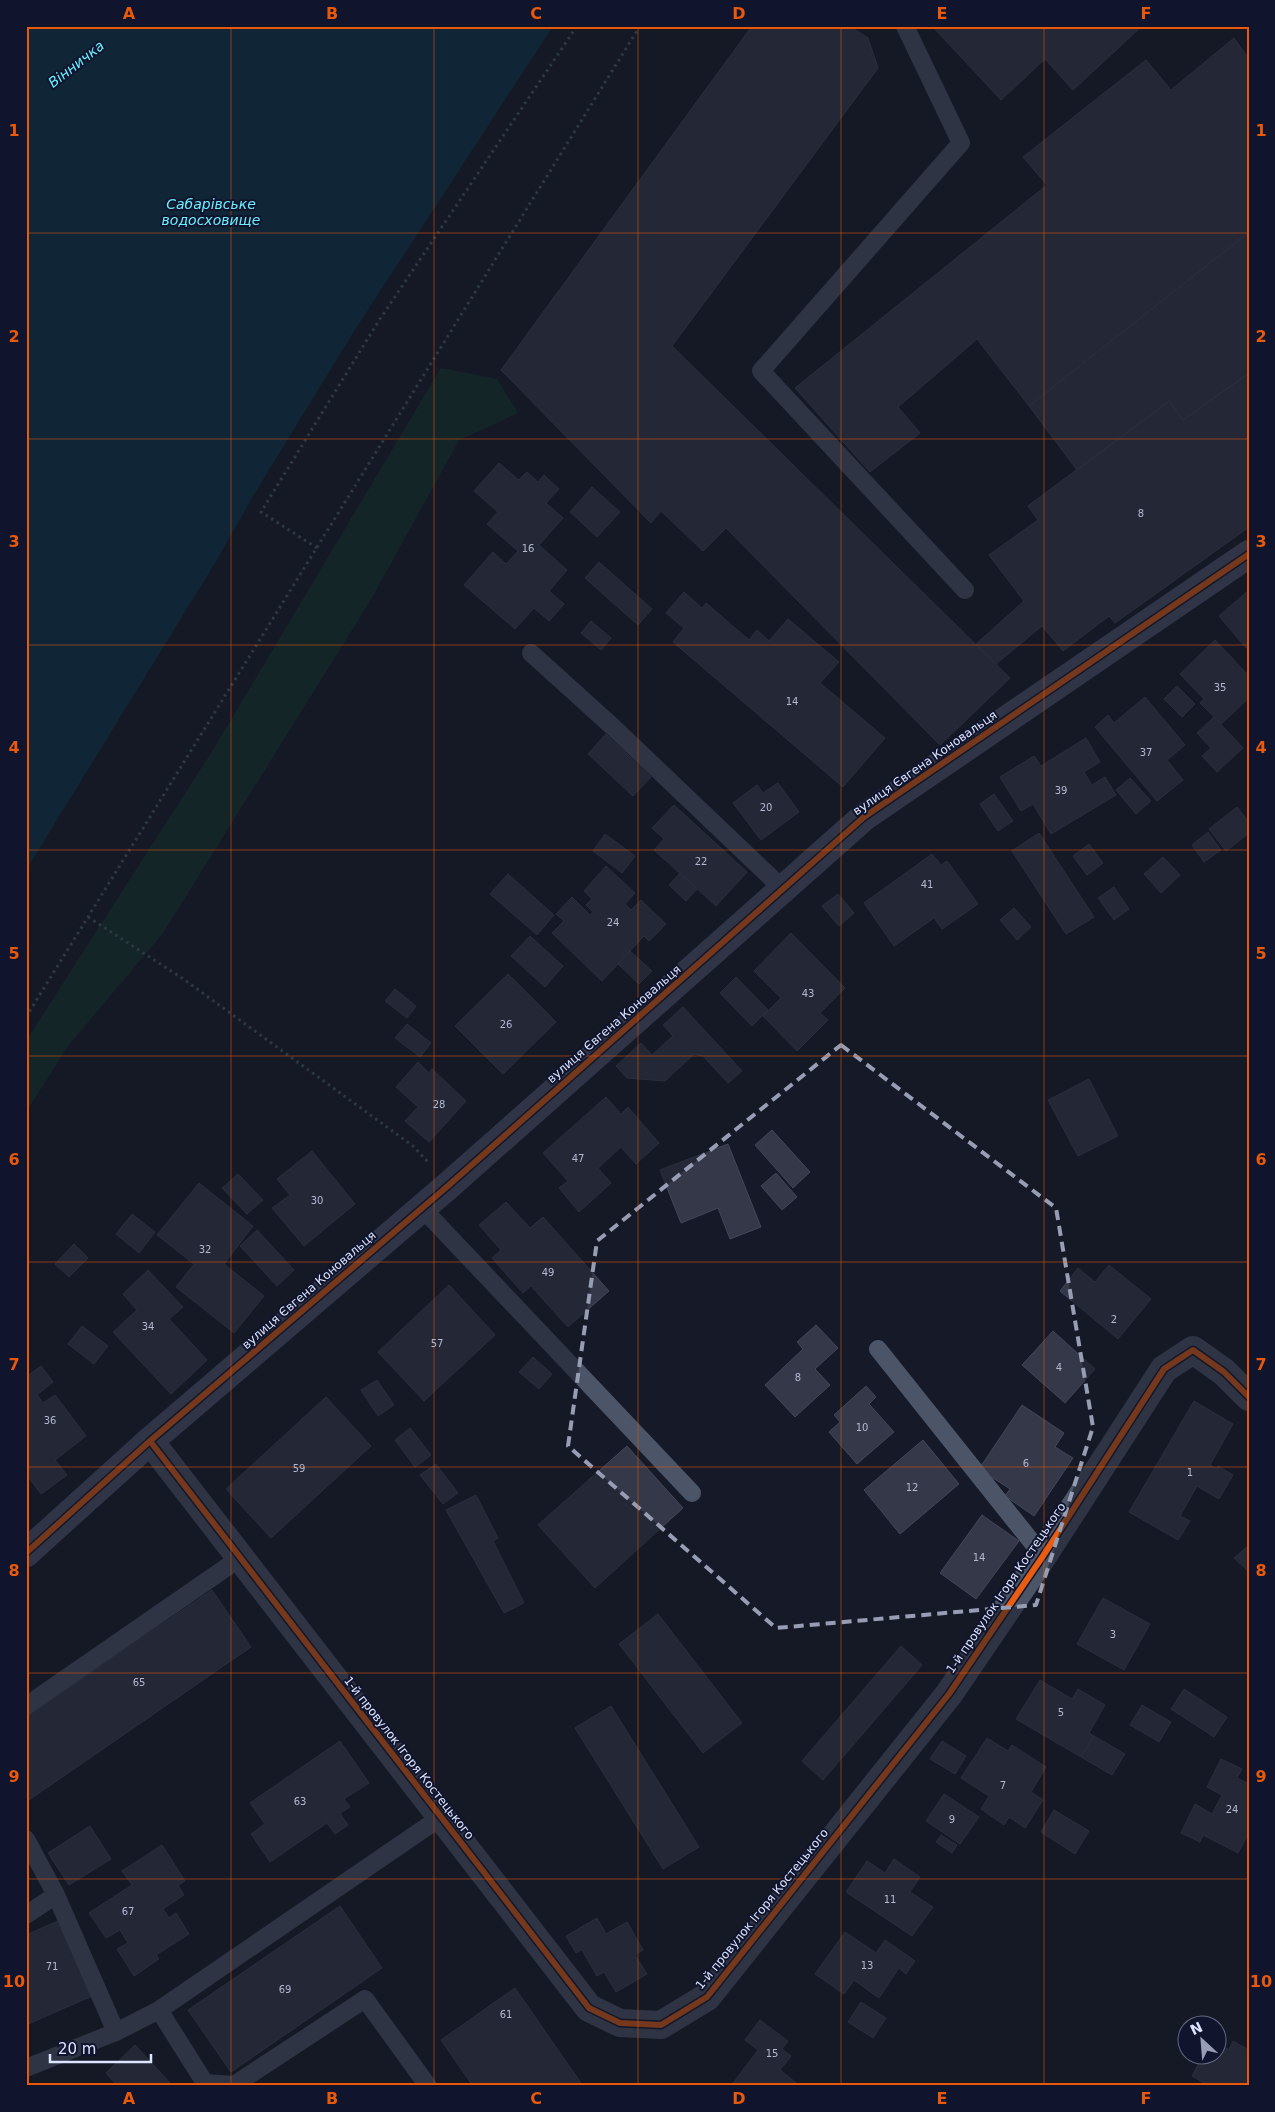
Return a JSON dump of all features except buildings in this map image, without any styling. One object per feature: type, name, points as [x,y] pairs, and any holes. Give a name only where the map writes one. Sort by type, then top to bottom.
[{"type":"street","name":"вулиця Євгена Коновальця","points":[[26,1553],[150,1442],[422,1208],[864,817],[1249,554]]},
{"type":"street","name":"1-й провулок Ігоря Костецького","points":[[150,1442],[589,2008],[620,2023],[661,2025],[708,1997],[949,1694],[1042,1556],[1164,1368],[1193,1350],[1224,1372],[1249,1398]]},
{"type":"lane","points":[[905,26],[961,142],[761,371],[964,590]]},
{"type":"lane","points":[[531,653],[614,728],[783,889]]},
{"type":"lane","points":[[422,1208],[692,1494]]},
{"type":"lane","points":[[878,1348],[1042,1556]]},
{"type":"lane","points":[[26,1706],[240,1558]]},
{"type":"lane","points":[[26,2068],[116,2032],[159,2010],[440,1817]]},
{"type":"lane","points":[[26,1839],[56,1895],[116,2032]]},
{"type":"lane","points":[[26,1915],[56,1895]]},
{"type":"lane","points":[[159,2010],[204,2083],[234,2085],[365,1999],[428,2086]]},
{"type":"path","points":[[317,548],[261,512],[378,322],[577,26]]},
{"type":"path","points":[[26,1017],[640,26]]},
{"type":"path","points":[[88,917],[182,978],[413,1146],[448,1185]]},
{"type":"highlighted area","points":[[841,1045],[1056,1208],[1093,1427],[1036,1605],[776,1628],[568,1446],[597,1241]]},
{"type":"green space","points":[[441,368],[497,379],[518,413],[459,440],[370,601],[163,933],[68,1046],[26,1112],[26,1041],[213,750]]},
{"type":"water","name":"Сабарівське водосховище","points":[[26,26],[553,26],[354,331],[253,496],[218,558],[26,870]]},
{"type":"cycle path","points":[[26,1553],[150,1441],[449,1185],[864,817],[1249,554]]},
{"type":"cycle path","points":[[150,1441],[589,2008],[620,2023],[661,2025],[707,1997],[949,1694],[1043,1556],[1164,1369],[1193,1350],[1224,1372],[1249,1397]]},
{"type":"water label","name":"Вінничка","points":[[76,64]]}]
